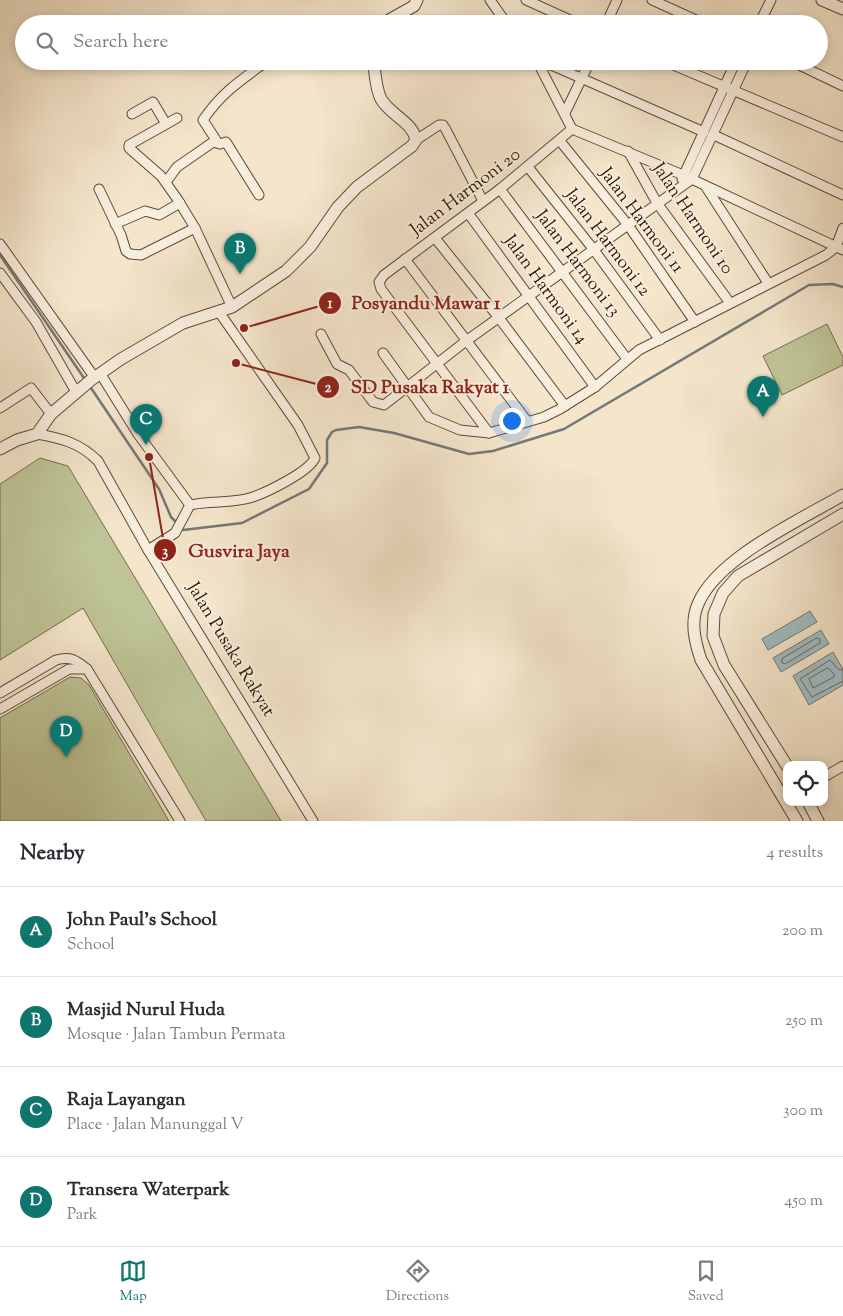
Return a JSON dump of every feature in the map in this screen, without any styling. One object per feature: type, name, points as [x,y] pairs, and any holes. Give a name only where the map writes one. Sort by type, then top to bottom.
[{"type":"street","points":[[398,15],[414,6],[417,0]]},
{"type":"street","points":[[490,0],[501,15]]},
{"type":"street","points":[[526,0],[559,15]]},
{"type":"street","points":[[610,15],[617,0]]},
{"type":"street","points":[[652,0],[685,15]]},
{"type":"street","points":[[765,15],[771,0]]},
{"type":"street","points":[[822,0],[843,9]]},
{"type":"street","points":[[214,142],[216,140],[203,120],[213,105],[231,86],[254,70]]},
{"type":"street","points":[[374,70],[381,100],[390,111],[411,128],[416,140]]},
{"type":"street","points":[[542,70],[572,129],[683,175],[840,248]]},
{"type":"street","points":[[562,70],[704,132]]},
{"type":"street","points":[[565,113],[586,70]]},
{"type":"street","points":[[685,70],[843,137]]},
{"type":"street","points":[[321,334],[337,364],[349,370],[376,404],[384,405],[406,385],[692,179],[714,135],[733,70]]},
{"type":"street","points":[[680,187],[683,175],[704,132],[741,70]]},
{"type":"street","points":[[810,70],[843,86]]},
{"type":"street","points":[[132,114],[153,102],[166,124]]},
{"type":"street","points":[[177,118],[128,147],[166,182],[195,228],[232,307]]},
{"type":"street","points":[[0,449],[17,440],[37,434],[51,414],[95,377],[184,323],[232,307],[286,271],[310,247],[338,207],[353,192],[412,146],[416,140],[439,125],[444,126],[483,201]]},
{"type":"street","name":"Jalan Harmoni 20","points":[[437,363],[380,290],[378,282],[405,259],[528,167],[572,129]]},
{"type":"street","points":[[714,135],[843,195]]},
{"type":"street","name":"Jalan Harmoni 11","points":[[560,141],[628,226],[695,322]]},
{"type":"street","points":[[166,182],[177,167],[214,142]]},
{"type":"street","points":[[214,142],[220,144],[226,142],[259,195]]},
{"type":"street","name":"Jalan Harmoni 10","points":[[628,151],[657,203],[730,303]]},
{"type":"street","name":"Jalan Harmoni 12","points":[[528,167],[594,250],[660,340]]},
{"type":"street","points":[[705,186],[768,284]]},
{"type":"street","points":[[99,189],[126,251],[134,255],[141,255],[195,228]]},
{"type":"street","name":"Jalan Harmoni 13","points":[[500,189],[627,359]]},
{"type":"street","points":[[115,224],[145,211],[159,215],[180,204]]},
{"type":"street","name":"Jalan Harmoni 14","points":[[468,213],[595,387]]},
{"type":"street","points":[[840,248],[843,228]]},
{"type":"street","points":[[434,238],[499,318],[565,406]]},
{"type":"street","points":[[0,244],[190,505]]},
{"type":"street","points":[[383,353],[429,417],[460,430],[489,433],[544,417],[565,406],[595,387],[627,359],[660,340],[840,248]]},
{"type":"street","points":[[405,259],[527,422]]},
{"type":"street","points":[[0,273],[36,322],[78,390]]},
{"type":"street","points":[[190,505],[253,497],[293,477],[313,462],[315,458],[298,425],[219,312]]},
{"type":"street","points":[[437,363],[489,433]]},
{"type":"street","points":[[0,408],[31,388],[51,414]]},
{"type":"street","name":"Jalan Pusaka Rakyat","points":[[37,434],[72,442],[88,451],[106,474],[148,550],[313,821]]},
{"type":"street","points":[[797,821],[701,660],[695,641],[694,623],[697,604],[711,581],[735,559],[843,496]]},
{"type":"street","points":[[148,550],[175,533],[190,505]]},
{"type":"street","points":[[784,761],[724,665],[713,636],[714,614],[723,593],[738,576],[843,514]]},
{"type":"street","points":[[757,546],[765,559]]},
{"type":"street","points":[[0,693],[56,660],[66,657],[76,659],[87,669],[180,821]]},
{"type":"street","points":[[0,709],[69,669],[87,669]]},
{"type":"street","points":[[828,775],[843,766]]},
{"type":"street","points":[[810,806],[818,821]]},
{"type":"green space","points":[[827,324],[843,357],[843,365],[782,395],[763,356]]},
{"type":"green space","points":[[40,458],[68,466],[281,821],[206,821],[83,608],[0,660],[0,484]]},
{"type":"green space","points":[[70,677],[81,678],[89,685],[169,821],[0,821],[0,718]]},
{"type":"water","points":[[810,611],[817,622],[768,650],[762,639]]},
{"type":"water","points":[[821,630],[829,644],[781,672],[773,658]]},
{"type":"water","points":[[833,652],[843,669],[843,685],[809,705],[793,676]]},
{"type":"waterway","points":[[0,255],[86,381]]},
{"type":"waterway","points":[[181,528],[183,530],[242,523],[309,489],[327,463],[327,440],[332,432],[336,430],[359,427],[394,433],[469,454],[493,451],[564,429],[809,285],[833,284],[843,287]]},
{"type":"waterway","points":[[89,385],[159,489],[171,517],[177,523]]},
{"type":"place","name":"Masjid Nurul Huda","points":[[240,274]]},
{"type":"place","name":"Posyandu Mawar 1","points":[[244,328]]},
{"type":"place","name":"SD Pusaka Rakyat 1","points":[[236,363]]},
{"type":"place","name":"John Paul's School","points":[[763,417]]},
{"type":"place","name":"Raja Layangan","points":[[146,445]]},
{"type":"place","name":"Gusvira Jaya","points":[[149,457]]},
{"type":"place","name":"Transera Waterpark","points":[[66,757]]}]
